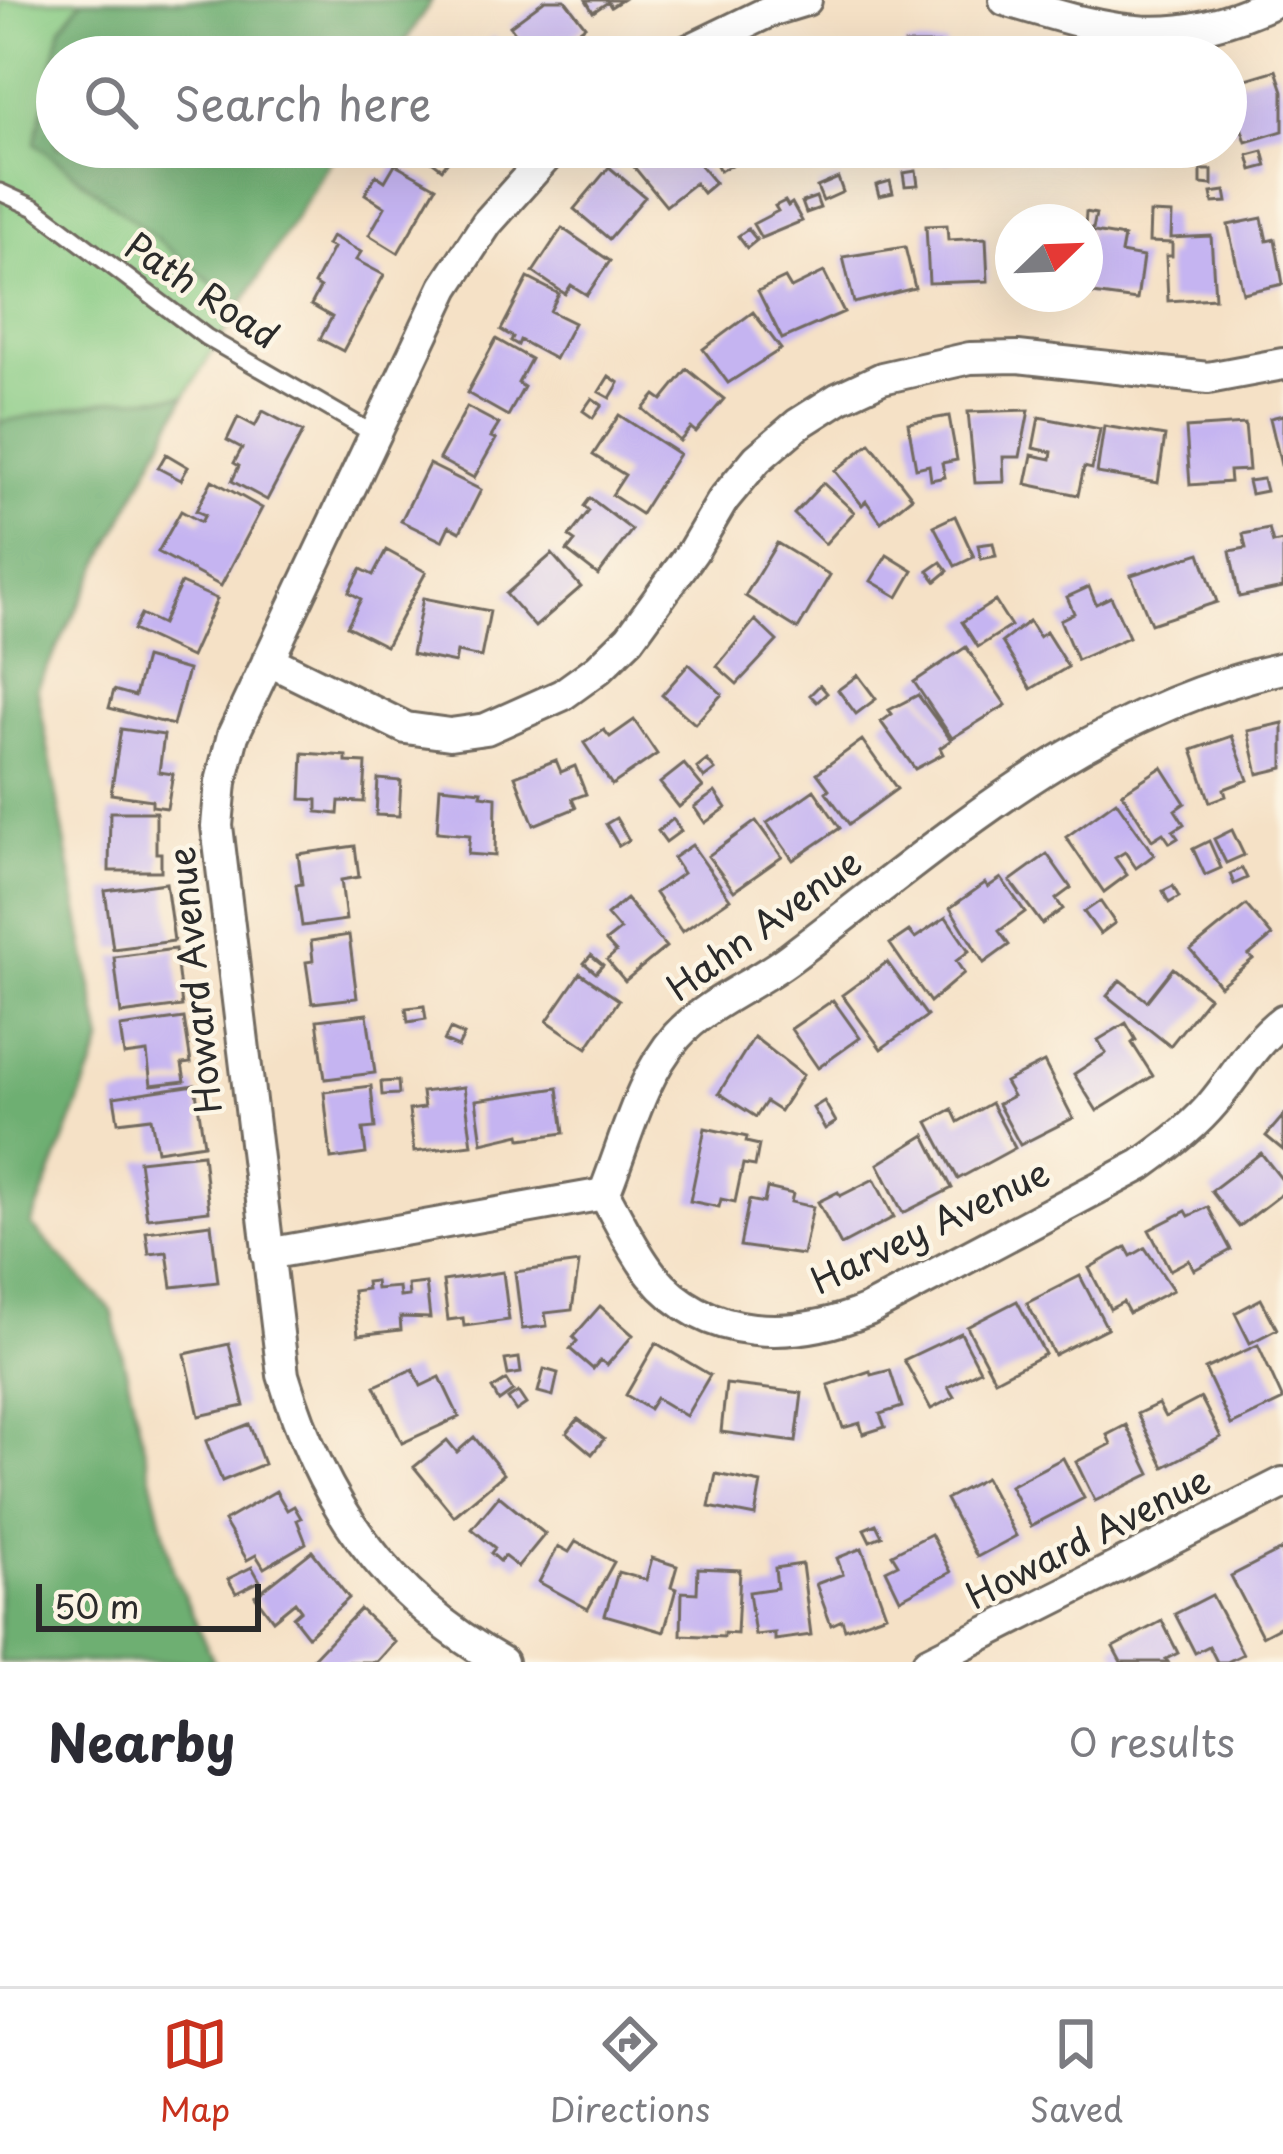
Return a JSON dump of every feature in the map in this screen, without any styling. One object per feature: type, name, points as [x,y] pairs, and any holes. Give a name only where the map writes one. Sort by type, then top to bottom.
[{"type":"street","points":[[718,36],[806,0]]},
{"type":"street","points":[[1005,0],[1118,32],[1160,34],[1238,19],[1278,0]]},
{"type":"street","name":"Howard Avenue","points":[[502,1662],[430,1614],[386,1571],[320,1476],[299,1427],[284,1375],[267,1253],[217,826],[220,782],[233,735],[445,287],[487,223],[536,168]]},
{"type":"street","points":[[268,660],[406,728],[450,734],[486,730],[562,695],[598,669],[630,638],[693,551],[723,500],[757,459],[839,398],[883,378],[970,358],[1018,357],[1208,377],[1283,364]]},
{"type":"street","name":"Hahn Avenue","points":[[604,1194],[656,1066],[676,1037],[704,1011],[770,973],[1061,756],[1122,722],[1186,695],[1283,668]]},
{"type":"street","name":"Harvey Avenue","points":[[604,1194],[650,1272],[694,1311],[723,1324],[759,1331],[795,1331],[834,1323],[868,1310],[1141,1165],[1210,1107],[1259,1039],[1283,1020]]},
{"type":"street","points":[[267,1253],[604,1194]]},
{"type":"street","name":"Howard Avenue","points":[[928,1662],[1283,1483]]},
{"type":"lane","name":"Path Road","points":[[0,192],[35,208],[206,337],[374,434]]},
{"type":"green space","points":[[0,0],[432,0],[409,36],[36,36],[36,168],[326,168],[185,396],[37,688],[102,1043],[31,1226],[112,1311],[173,1571],[214,1662],[0,1662]]},
{"type":"green space","points":[[82,0],[432,0],[409,36],[59,36]]},
{"type":"green space","points":[[67,168],[326,168],[241,306]]},
{"type":"green space","points":[[185,396],[37,688],[102,1043],[31,1225],[112,1311],[173,1571],[214,1662],[0,1662],[0,422],[113,400]]},
{"type":"building","points":[[545,0],[565,0],[585,26],[572,36],[517,36],[510,26]]},
{"type":"building","points":[[586,0],[622,0],[593,12]]},
{"type":"building","points":[[1276,70],[1283,91],[1283,131],[1247,142],[1247,79]]},
{"type":"building","points":[[1263,151],[1267,166],[1252,170],[1248,155]]},
{"type":"building","points":[[393,168],[402,168],[436,187],[398,253],[369,235],[385,207],[365,194],[376,175],[385,181]]},
{"type":"building","points":[[608,168],[645,197],[609,239],[574,209]]},
{"type":"building","points":[[635,168],[702,168],[715,183],[703,193],[695,183],[666,206]]},
{"type":"building","points":[[1201,170],[1212,170],[1212,185],[1201,184]]},
{"type":"building","points":[[916,171],[918,185],[905,186],[903,173]]},
{"type":"building","points":[[838,178],[843,192],[823,201],[817,187]]},
{"type":"building","points":[[890,181],[893,193],[879,196],[876,185]]},
{"type":"building","points":[[1225,191],[1227,202],[1213,203],[1211,193]]},
{"type":"building","points":[[816,197],[820,208],[806,213],[802,202]]},
{"type":"building","points":[[785,201],[788,206],[792,203],[802,221],[761,238],[753,224],[778,211],[775,206]]},
{"type":"building","points":[[1150,213],[1172,214],[1171,238],[1211,236],[1215,298],[1168,301],[1166,256],[1172,256],[1172,243],[1149,242]]},
{"type":"building","points":[[1262,218],[1267,241],[1275,239],[1283,284],[1243,293],[1228,225]]},
{"type":"building","points":[[947,225],[948,240],[986,238],[988,281],[929,283],[926,226]]},
{"type":"building","points":[[562,228],[610,261],[587,295],[571,285],[565,294],[533,272]]},
{"type":"building","points":[[748,229],[757,240],[747,248],[738,236]]},
{"type":"building","points":[[1103,234],[1124,237],[1121,253],[1143,257],[1137,300],[1103,295]]},
{"type":"building","points":[[332,236],[361,252],[356,260],[384,275],[343,351],[320,339],[332,317],[311,305],[320,288],[314,284],[333,248],[327,245]]},
{"type":"building","points":[[905,247],[915,288],[854,303],[843,257]]},
{"type":"building","points":[[824,272],[844,312],[782,339],[758,291],[785,278],[791,288]]},
{"type":"building","points":[[528,278],[559,294],[550,311],[574,323],[555,359],[520,340],[518,345],[501,330]]},
{"type":"building","points":[[753,312],[781,349],[728,383],[703,349]]},
{"type":"building","points":[[496,339],[531,359],[518,383],[524,387],[508,416],[467,393]]},
{"type":"building","points":[[687,369],[724,399],[696,432],[691,428],[680,441],[643,409],[655,395],[662,400]]},
{"type":"building","points":[[609,376],[619,383],[610,398],[599,392]]},
{"type":"building","points":[[592,398],[602,405],[593,418],[583,411]]},
{"type":"building","points":[[467,407],[499,424],[474,478],[439,459]]},
{"type":"building","points":[[1029,410],[1020,457],[1003,457],[1004,482],[975,483],[968,412]]},
{"type":"building","points":[[263,411],[303,432],[267,500],[232,481],[242,448],[227,440],[238,417],[255,426]]},
{"type":"building","points":[[619,415],[679,454],[641,514],[612,495],[625,475],[593,455]]},
{"type":"building","points":[[1283,415],[1283,465],[1281,465],[1270,418]]},
{"type":"building","points":[[949,416],[957,460],[942,463],[945,477],[931,480],[929,465],[916,468],[908,423]]},
{"type":"building","points":[[1039,417],[1100,429],[1092,469],[1084,467],[1078,495],[1026,484],[1032,455],[1051,459],[1052,452],[1033,448]]},
{"type":"building","points":[[1245,424],[1249,470],[1229,471],[1230,482],[1190,485],[1186,428]]},
{"type":"building","points":[[1104,426],[1165,436],[1158,483],[1097,473]]},
{"type":"building","points":[[870,443],[912,497],[881,522],[835,471]]},
{"type":"building","points":[[166,454],[188,467],[181,480],[158,468]]},
{"type":"building","points":[[429,464],[481,490],[460,532],[449,526],[442,541],[401,521]]},
{"type":"building","points":[[1263,479],[1266,491],[1251,494],[1248,481]]},
{"type":"building","points":[[212,480],[262,508],[221,586],[158,552],[181,511],[201,522],[205,515],[196,511]]},
{"type":"building","points":[[823,483],[854,512],[825,544],[794,514]]},
{"type":"building","points":[[590,498],[632,530],[598,575],[567,551],[575,541],[569,537],[589,511],[584,506]]},
{"type":"building","points":[[955,516],[974,557],[955,566],[934,526]]},
{"type":"building","points":[[1269,529],[1273,543],[1283,541],[1283,588],[1239,597],[1230,551],[1246,548],[1243,534]]},
{"type":"building","points":[[777,543],[830,575],[798,629],[745,596]]},
{"type":"building","points":[[993,543],[996,556],[981,559],[978,545]]},
{"type":"building","points":[[386,550],[426,572],[386,646],[347,626],[361,599],[349,592],[361,569],[373,575]]},
{"type":"building","points":[[1200,553],[1217,602],[1151,624],[1131,575]]},
{"type":"building","points":[[552,554],[581,587],[535,627],[506,594]]},
{"type":"building","points":[[887,555],[913,571],[898,597],[871,581]]},
{"type":"building","points":[[941,562],[948,571],[936,581],[928,571]]},
{"type":"building","points":[[181,583],[217,599],[191,657],[133,630],[141,614],[162,624]]},
{"type":"building","points":[[1089,587],[1096,604],[1111,597],[1129,637],[1077,660],[1060,620],[1074,613],[1067,597]]},
{"type":"building","points":[[423,598],[490,611],[481,657],[457,652],[455,663],[412,654]]},
{"type":"building","points":[[995,601],[1011,626],[978,647],[962,622]]},
{"type":"building","points":[[755,620],[777,641],[737,684],[717,666]]},
{"type":"building","points":[[1029,621],[1039,637],[1046,632],[1068,667],[1031,689],[1002,642]]},
{"type":"building","points":[[966,647],[1006,705],[952,738],[914,682]]},
{"type":"building","points":[[145,658],[188,670],[173,725],[109,708],[114,690],[135,696]]},
{"type":"building","points":[[689,664],[722,694],[695,724],[662,695]]},
{"type":"building","points":[[858,675],[876,699],[856,714],[838,690]]},
{"type":"building","points":[[820,685],[827,693],[817,702],[810,695]]},
{"type":"building","points":[[918,695],[951,740],[940,748],[943,754],[915,769],[881,722],[892,714],[889,710]]},
{"type":"building","points":[[634,720],[657,754],[612,785],[584,743],[604,730],[610,737]]},
{"type":"building","points":[[1283,723],[1283,768],[1258,774],[1248,731]]},
{"type":"building","points":[[121,729],[164,735],[159,772],[173,774],[167,808],[152,806],[152,800],[111,794]]},
{"type":"building","points":[[1232,736],[1248,780],[1224,789],[1226,796],[1210,802],[1192,750]]},
{"type":"building","points":[[862,740],[897,789],[849,824],[817,773]]},
{"type":"building","points":[[303,753],[346,756],[346,762],[366,763],[364,802],[339,801],[338,814],[317,812],[317,800],[301,799]]},
{"type":"building","points":[[556,760],[561,772],[575,766],[586,794],[572,799],[576,808],[534,825],[515,776]]},
{"type":"building","points":[[707,760],[715,770],[704,778],[697,768]]},
{"type":"building","points":[[684,764],[703,787],[679,807],[660,783]]},
{"type":"building","points":[[1162,767],[1185,803],[1175,810],[1184,824],[1173,831],[1178,838],[1170,843],[1163,833],[1152,840],[1122,793]]},
{"type":"building","points":[[378,779],[401,781],[399,816],[376,815]]},
{"type":"building","points":[[440,787],[496,797],[495,856],[468,854],[470,835],[437,832]]},
{"type":"building","points":[[814,790],[840,828],[793,860],[767,823]]},
{"type":"building","points":[[715,792],[726,808],[705,823],[694,807]]},
{"type":"building","points":[[1116,801],[1154,855],[1136,868],[1125,852],[1115,858],[1127,875],[1104,892],[1066,837]]},
{"type":"building","points":[[110,812],[156,812],[161,871],[109,871]]},
{"type":"building","points":[[616,818],[629,840],[619,846],[606,824]]},
{"type":"building","points":[[673,819],[681,831],[666,842],[658,831]]},
{"type":"building","points":[[756,821],[782,857],[734,891],[708,856]]},
{"type":"building","points":[[1232,830],[1244,855],[1226,863],[1214,839]]},
{"type":"building","points":[[1209,841],[1221,868],[1205,875],[1193,849]]},
{"type":"building","points":[[692,845],[730,899],[682,932],[655,893],[683,873],[673,858]]},
{"type":"building","points":[[355,846],[359,877],[341,880],[346,920],[302,926],[296,885],[302,884],[298,854]]},
{"type":"building","points":[[1047,854],[1071,888],[1056,899],[1063,909],[1042,924],[1010,881]]},
{"type":"building","points":[[1242,868],[1247,878],[1234,884],[1230,874]]},
{"type":"building","points":[[1001,878],[1025,912],[999,931],[1009,945],[984,963],[950,908],[985,883],[988,887]]},
{"type":"building","points":[[166,883],[174,941],[113,949],[105,891]]},
{"type":"building","points":[[1173,886],[1179,897],[1169,903],[1163,891]]},
{"type":"building","points":[[626,899],[666,947],[625,981],[607,960],[616,952],[606,941],[620,930],[607,915]]},
{"type":"building","points":[[1100,901],[1115,923],[1100,934],[1084,912]]},
{"type":"building","points":[[1246,905],[1272,936],[1220,986],[1191,950]]},
{"type":"building","points":[[946,917],[969,951],[956,961],[964,973],[930,1002],[890,944],[909,931],[915,938]]},
{"type":"building","points":[[349,935],[357,998],[312,1003],[306,962],[313,961],[311,941]]},
{"type":"building","points":[[175,949],[182,1006],[121,1014],[114,957]]},
{"type":"building","points":[[591,955],[603,965],[596,973],[584,963]]},
{"type":"building","points":[[887,962],[927,1016],[881,1049],[842,995]]},
{"type":"building","points":[[1173,968],[1209,997],[1170,1046],[1107,996],[1120,980],[1147,1001]]},
{"type":"building","points":[[580,973],[619,1000],[587,1048],[547,1021]]},
{"type":"building","points":[[833,1000],[860,1038],[818,1068],[791,1029]]},
{"type":"building","points":[[424,1006],[426,1019],[408,1022],[406,1008]]},
{"type":"building","points":[[367,1014],[375,1073],[325,1079],[317,1020]]},
{"type":"building","points":[[184,1018],[191,1063],[182,1064],[185,1081],[151,1085],[147,1052],[124,1055],[120,1027]]},
{"type":"building","points":[[1126,1023],[1136,1040],[1132,1043],[1153,1076],[1097,1111],[1074,1074],[1106,1053],[1098,1040]]},
{"type":"building","points":[[450,1029],[464,1035],[458,1047],[444,1041]]},
{"type":"building","points":[[754,1037],[803,1075],[780,1111],[766,1102],[756,1117],[719,1093]]},
{"type":"building","points":[[1044,1062],[1073,1118],[1020,1145],[998,1104],[1013,1096],[1005,1082]]},
{"type":"building","points":[[398,1081],[399,1094],[382,1095],[381,1082]]},
{"type":"building","points":[[195,1085],[204,1144],[157,1151],[151,1118],[118,1122],[114,1097]]},
{"type":"building","points":[[371,1086],[375,1128],[363,1129],[366,1154],[331,1159],[324,1092]]},
{"type":"building","points":[[464,1087],[472,1145],[414,1152],[409,1110],[424,1108],[422,1092]]},
{"type":"building","points":[[558,1088],[564,1133],[521,1139],[520,1134],[482,1143],[476,1100]]},
{"type":"building","points":[[824,1101],[836,1122],[825,1129],[813,1108]]},
{"type":"building","points":[[991,1103],[1015,1148],[958,1179],[928,1122],[952,1109],[958,1122]]},
{"type":"building","points":[[1283,1116],[1283,1150],[1266,1136]]},
{"type":"building","points":[[705,1128],[747,1137],[746,1142],[759,1145],[755,1166],[743,1164],[735,1202],[721,1199],[719,1207],[690,1201]]},
{"type":"building","points":[[925,1135],[952,1188],[903,1213],[878,1164]]},
{"type":"building","points":[[1261,1153],[1283,1181],[1283,1193],[1239,1227],[1211,1191]]},
{"type":"building","points":[[203,1154],[209,1211],[147,1218],[139,1161]]},
{"type":"building","points":[[874,1179],[894,1217],[841,1245],[818,1202]]},
{"type":"building","points":[[767,1188],[793,1194],[791,1202],[813,1207],[803,1255],[740,1246],[749,1200],[764,1203]]},
{"type":"building","points":[[1208,1207],[1231,1250],[1194,1270],[1189,1260],[1170,1270],[1149,1230],[1186,1211],[1189,1216]]},
{"type":"building","points":[[211,1224],[218,1282],[172,1287],[167,1252],[149,1254],[146,1232]]},
{"type":"building","points":[[1126,1247],[1131,1256],[1145,1248],[1173,1290],[1129,1313],[1123,1302],[1110,1309],[1089,1268]]},
{"type":"building","points":[[579,1263],[572,1310],[545,1313],[547,1326],[522,1329],[515,1272]]},
{"type":"building","points":[[503,1272],[509,1320],[464,1326],[463,1318],[448,1320],[443,1281]]},
{"type":"building","points":[[1080,1276],[1107,1328],[1054,1355],[1027,1303]]},
{"type":"building","points":[[375,1281],[376,1289],[399,1287],[400,1297],[409,1296],[408,1285],[426,1283],[430,1318],[400,1317],[401,1330],[358,1335],[353,1291],[367,1289],[366,1282]]},
{"type":"building","points":[[1261,1299],[1277,1329],[1250,1343],[1235,1313]]},
{"type":"building","points":[[1017,1301],[1045,1354],[995,1380],[967,1327]]},
{"type":"building","points":[[600,1306],[633,1335],[607,1365],[600,1360],[593,1369],[570,1349],[577,1341],[573,1337]]},
{"type":"building","points":[[961,1333],[980,1370],[948,1387],[954,1397],[931,1409],[904,1360]]},
{"type":"building","points":[[656,1343],[710,1375],[686,1416],[656,1398],[649,1409],[626,1395]]},
{"type":"building","points":[[229,1344],[244,1406],[199,1416],[185,1354]]},
{"type":"building","points":[[1258,1345],[1283,1400],[1231,1425],[1205,1369]]},
{"type":"building","points":[[519,1358],[521,1373],[508,1375],[505,1360]]},
{"type":"building","points":[[413,1369],[421,1386],[440,1377],[459,1417],[402,1443],[375,1386]]},
{"type":"building","points":[[544,1369],[558,1373],[553,1396],[538,1392]]},
{"type":"building","points":[[890,1370],[902,1407],[880,1414],[885,1427],[863,1434],[860,1423],[843,1428],[828,1385],[870,1371],[871,1375]]},
{"type":"building","points":[[506,1380],[513,1391],[499,1401],[492,1389]]},
{"type":"building","points":[[726,1384],[802,1393],[796,1442],[721,1432]]},
{"type":"building","points":[[518,1392],[526,1404],[516,1411],[508,1399]]},
{"type":"building","points":[[1201,1398],[1221,1437],[1164,1467],[1137,1414],[1158,1404],[1165,1417]]},
{"type":"building","points":[[578,1419],[604,1439],[592,1454],[567,1433]]},
{"type":"building","points":[[249,1424],[264,1464],[222,1481],[206,1441]]},
{"type":"building","points":[[1126,1425],[1150,1474],[1095,1501],[1076,1462],[1111,1444],[1107,1435]]},
{"type":"building","points":[[474,1437],[504,1474],[454,1516],[414,1467],[447,1440],[457,1452]]},
{"type":"building","points":[[1063,1458],[1084,1498],[1031,1526],[1010,1486]]},
{"type":"building","points":[[716,1474],[761,1483],[755,1516],[709,1507]]},
{"type":"building","points":[[985,1478],[1016,1536],[977,1557],[946,1499]]},
{"type":"building","points":[[276,1491],[287,1510],[294,1506],[301,1518],[297,1520],[306,1543],[264,1568],[256,1555],[247,1560],[224,1521]]},
{"type":"building","points":[[499,1496],[545,1534],[518,1567],[504,1556],[500,1561],[491,1553],[495,1548],[472,1529]]},
{"type":"building","points":[[876,1524],[882,1536],[870,1541],[864,1529]]},
{"type":"building","points":[[931,1534],[951,1572],[900,1599],[886,1570],[898,1564],[892,1554]]},
{"type":"building","points":[[576,1541],[614,1562],[588,1609],[539,1582],[558,1546],[569,1552]]},
{"type":"building","points":[[862,1548],[886,1614],[845,1629],[842,1620],[831,1625],[816,1584],[843,1574],[837,1558]]},
{"type":"building","points":[[1283,1549],[1283,1625],[1262,1636],[1231,1576]]},
{"type":"building","points":[[312,1551],[349,1598],[308,1636],[293,1617],[301,1610],[295,1602],[273,1620],[255,1596]]},
{"type":"building","points":[[652,1558],[677,1566],[664,1632],[605,1615],[618,1572],[646,1580]]},
{"type":"building","points":[[802,1564],[811,1635],[775,1640],[775,1633],[755,1635],[749,1592],[777,1588],[775,1568]]},
{"type":"building","points":[[252,1567],[260,1581],[236,1593],[228,1579]]},
{"type":"building","points":[[698,1568],[740,1570],[737,1634],[681,1635],[682,1592],[697,1593]]},
{"type":"building","points":[[1212,1595],[1243,1654],[1227,1662],[1217,1662],[1209,1646],[1195,1653],[1175,1614]]},
{"type":"building","points":[[360,1609],[395,1642],[377,1662],[310,1662]]},
{"type":"building","points":[[1162,1621],[1178,1653],[1168,1662],[1121,1662],[1113,1647]]}]
